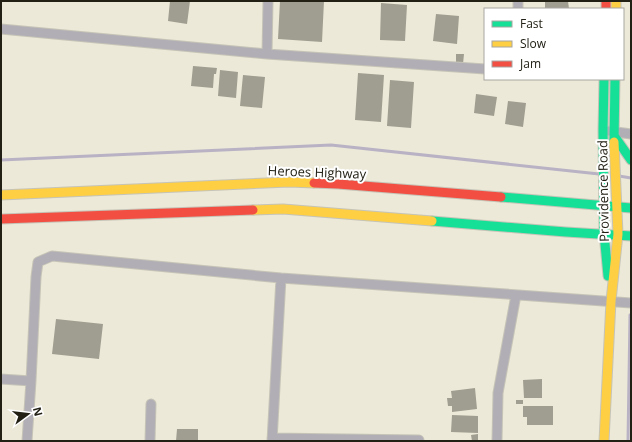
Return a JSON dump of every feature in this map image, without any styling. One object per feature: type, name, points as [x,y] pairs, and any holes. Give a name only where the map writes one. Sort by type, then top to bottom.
[{"type":"main road","name":"Providence Road","points":[[604,80],[604,233],[611,301]]},
{"type":"main road","name":"Providence Road","points":[[604,441],[611,301],[618,234],[614,134],[615,80]]},
{"type":"main road","points":[[614,134],[631,160]]},
{"type":"main road","name":"Heroes Highway","points":[[1,195],[289,182],[338,184],[631,208]]},
{"type":"main road","points":[[1,219],[283,209],[631,236]]},
{"type":"street","points":[[268,1],[268,54]]},
{"type":"street","points":[[1,29],[268,54],[484,69]]},
{"type":"street","points":[[603,130],[614,134],[631,134]]},
{"type":"street","points":[[27,441],[38,262],[52,256],[281,278],[631,303]]},
{"type":"street","points":[[281,278],[272,440],[419,440]]},
{"type":"street","points":[[497,441],[498,393],[516,295]]},
{"type":"street","points":[[1,379],[31,381]]},
{"type":"street","points":[[150,441],[151,404]]},
{"type":"building","points":[[170,1],[190,1],[187,24],[168,21]]},
{"type":"building","points":[[280,1],[324,1],[322,42],[278,39]]},
{"type":"building","points":[[545,1],[568,1],[569,8],[545,8]]},
{"type":"building","points":[[381,3],[407,5],[405,41],[380,40]]},
{"type":"building","points":[[436,14],[459,16],[457,44],[433,41]]},
{"type":"building","points":[[456,54],[464,54],[463,64],[456,63]]},
{"type":"building","points":[[193,66],[217,68],[216,74],[214,74],[213,88],[191,86]]},
{"type":"building","points":[[220,70],[238,72],[236,98],[218,96]]},
{"type":"building","points":[[358,73],[384,75],[381,122],[355,120]]},
{"type":"building","points":[[243,75],[265,77],[262,108],[240,106]]},
{"type":"building","points":[[390,80],[414,82],[411,128],[387,126]]},
{"type":"building","points":[[476,94],[497,97],[494,116],[474,113]]},
{"type":"building","points":[[508,101],[526,103],[523,127],[505,124]]},
{"type":"building","points":[[56,319],[103,324],[99,359],[52,354]]},
{"type":"building","points":[[542,379],[542,398],[524,398],[523,380]]},
{"type":"building","points":[[475,388],[477,409],[452,412],[452,406],[448,406],[447,398],[452,398],[451,391]]},
{"type":"building","points":[[516,400],[523,400],[523,404],[516,404]]},
{"type":"building","points":[[523,406],[553,406],[553,425],[527,425],[527,417],[523,417]]},
{"type":"building","points":[[452,415],[478,416],[478,433],[451,432]]},
{"type":"building","points":[[177,429],[198,429],[198,441],[176,441]]},
{"type":"building","points":[[478,434],[478,441],[472,441],[471,435]]},
{"type":"waterway","points":[[1,160],[331,145],[599,174]]},
{"type":"waterway","points":[[619,176],[631,178]]},
{"type":"waterway","points":[[628,441],[630,315]]},
{"type":"traffic: fast","points":[[604,80],[604,233],[608,276]]},
{"type":"traffic: fast","points":[[614,142],[615,80]]},
{"type":"traffic: fast","points":[[615,137],[631,160]]},
{"type":"traffic: fast","points":[[501,197],[631,208]]},
{"type":"traffic: fast","points":[[432,221],[631,236]]},
{"type":"traffic: slow","points":[[616,1],[616,8]]},
{"type":"traffic: slow","points":[[604,441],[611,301],[618,234],[614,142]]},
{"type":"traffic: slow","points":[[1,195],[289,182],[314,183]]},
{"type":"traffic: slow","points":[[253,210],[283,209],[432,221]]},
{"type":"traffic: jam","points":[[606,1],[606,8]]},
{"type":"traffic: jam","points":[[314,183],[501,197]]},
{"type":"traffic: jam","points":[[1,219],[253,210]]}]
